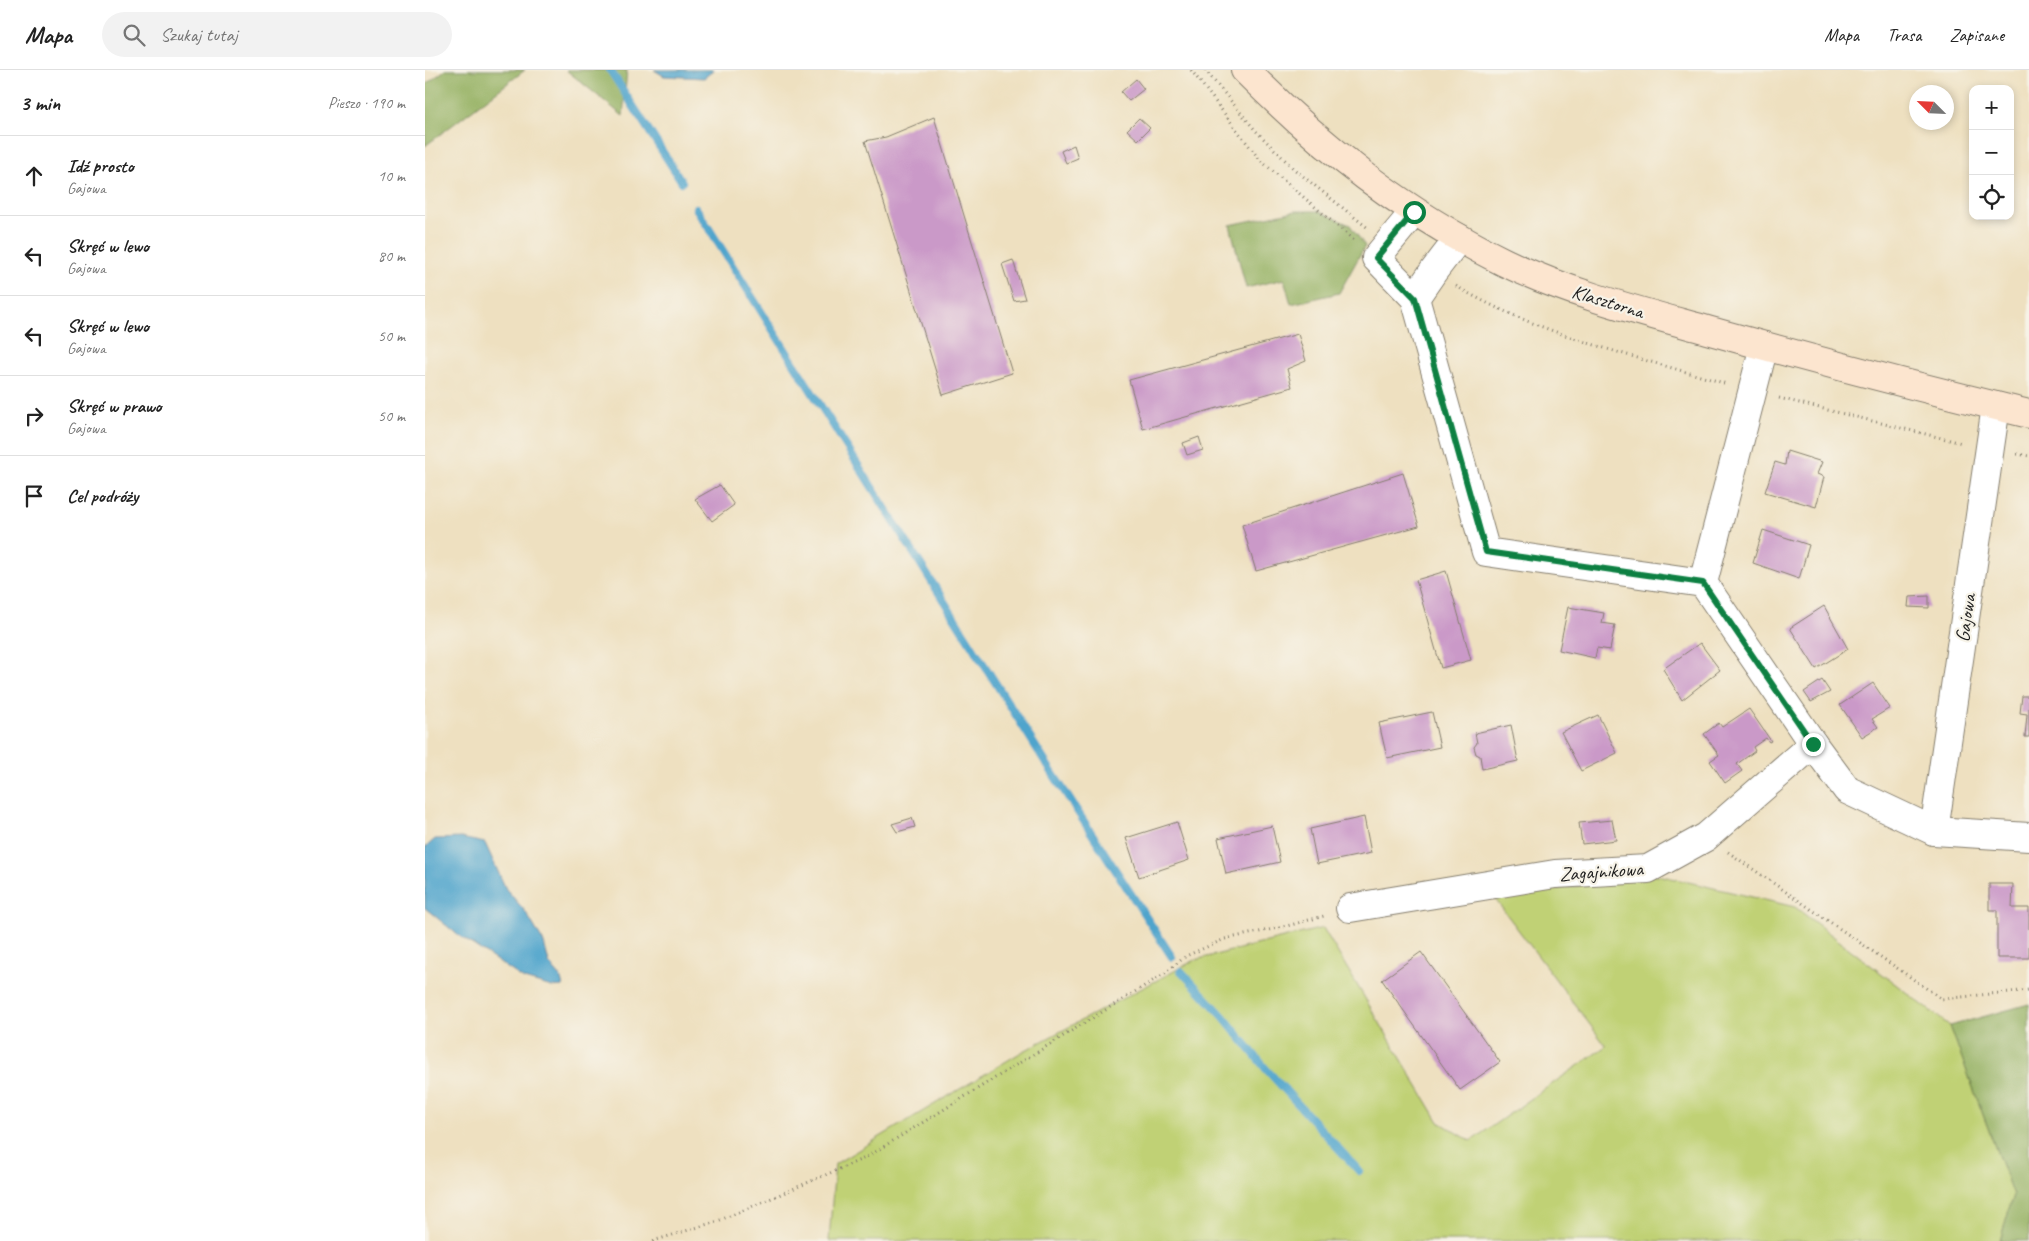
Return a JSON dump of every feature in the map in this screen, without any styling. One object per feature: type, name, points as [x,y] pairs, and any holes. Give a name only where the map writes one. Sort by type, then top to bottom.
[{"type":"main road","name":"Klasztorna","points":[[1245,70],[1279,105],[1322,143],[1414,212],[1505,262],[1570,290],[1764,346],[2029,414]]},
{"type":"street","points":[[1414,212],[1376,258],[1415,298],[1486,552],[1703,583],[1813,744],[1847,790],[1934,831],[2029,837]]},
{"type":"street","points":[[1415,298],[1459,238]]},
{"type":"street","points":[[1703,583],[1764,346]]},
{"type":"street","name":"Gajowa","points":[[1934,831],[1996,406]]},
{"type":"street","name":"Zagajnikowa","points":[[1350,908],[1555,874],[1648,869],[1706,837],[1813,744]]},
{"type":"path","points":[[1191,70],[1260,160],[1376,258]]},
{"type":"path","points":[[1706,837],[1942,999],[2029,990]]},
{"type":"path","points":[[653,1241],[717,1221],[865,1158],[1164,974],[1186,956],[1225,939],[1283,927],[1350,908]]},
{"type":"green space","points":[[445,70],[525,70],[425,146],[425,85]]},
{"type":"green space","points":[[566,70],[627,70],[623,116]]},
{"type":"green space","points":[[1295,211],[1318,211],[1350,225],[1365,246],[1339,293],[1291,304],[1284,279],[1246,288],[1230,225]]},
{"type":"green space","points":[[1654,874],[1795,907],[1950,1026],[2013,1195],[2000,1241],[829,1241],[835,1164],[1020,1053],[1195,960],[1323,928],[1439,1122],[1471,1141],[1606,1046],[1495,899]]},
{"type":"green space","points":[[2029,1004],[2029,1241],[2000,1241],[2013,1195],[1950,1026]]},
{"type":"water","points":[[654,70],[714,70],[704,78],[664,76]]},
{"type":"water","points":[[461,838],[485,843],[506,889],[525,911],[544,943],[549,963],[560,976],[563,986],[552,987],[524,979],[458,935],[425,908],[425,848],[435,839]]},
{"type":"building","points":[[1136,79],[1144,89],[1129,101],[1121,92]]},
{"type":"building","points":[[934,117],[1012,373],[943,395],[865,141],[886,137]]},
{"type":"building","points":[[1139,118],[1150,128],[1138,140],[1127,130]]},
{"type":"building","points":[[1074,145],[1078,158],[1066,163],[1061,151]]},
{"type":"building","points":[[1013,260],[1025,299],[1014,301],[1002,264]]},
{"type":"building","points":[[1298,334],[1306,361],[1287,369],[1292,387],[1143,429],[1129,380]]},
{"type":"building","points":[[1199,437],[1203,450],[1187,455],[1183,443]]},
{"type":"building","points":[[1787,451],[1822,462],[1817,474],[1824,477],[1816,507],[1765,492],[1775,462],[1785,465]]},
{"type":"building","points":[[1403,473],[1419,526],[1256,571],[1242,525]]},
{"type":"building","points":[[720,485],[734,505],[712,521],[695,499]]},
{"type":"building","points":[[1763,530],[1809,545],[1799,579],[1753,563]]},
{"type":"building","points":[[1446,571],[1471,660],[1441,668],[1416,580]]},
{"type":"building","points":[[1929,596],[1929,608],[1908,607],[1909,597]]},
{"type":"building","points":[[1824,606],[1848,649],[1816,669],[1790,628]]},
{"type":"building","points":[[1568,607],[1604,613],[1602,623],[1615,625],[1610,650],[1597,648],[1595,658],[1559,650]]},
{"type":"building","points":[[1700,643],[1720,670],[1682,700],[1663,669]]},
{"type":"building","points":[[1822,680],[1830,692],[1811,702],[1804,692]]},
{"type":"building","points":[[1873,683],[1890,708],[1872,719],[1878,727],[1862,737],[1840,705]]},
{"type":"building","points":[[2022,696],[2029,696],[2029,737],[2025,737],[2027,714],[2020,713]]},
{"type":"building","points":[[1749,709],[1771,741],[1769,742],[1766,738],[1753,747],[1755,751],[1737,764],[1742,771],[1725,783],[1710,761],[1719,755],[1704,734],[1719,723],[1722,727]]},
{"type":"building","points":[[1432,712],[1440,747],[1387,758],[1379,723]]},
{"type":"building","points":[[1598,715],[1617,753],[1581,771],[1561,732]]},
{"type":"building","points":[[1511,725],[1518,761],[1482,769],[1480,756],[1476,754],[1474,747],[1477,743],[1475,733]]},
{"type":"building","points":[[1364,817],[1371,853],[1317,864],[1310,829]]},
{"type":"building","points":[[912,818],[915,827],[897,832],[892,824]]},
{"type":"building","points":[[1612,820],[1616,840],[1582,844],[1579,823]]},
{"type":"building","points":[[1177,822],[1189,860],[1139,877],[1126,838]]},
{"type":"building","points":[[1272,826],[1280,862],[1226,874],[1218,838]]},
{"type":"building","points":[[1989,884],[2013,884],[2012,908],[2029,908],[2029,958],[1997,958],[1997,910],[1989,910]]},
{"type":"building","points":[[1421,952],[1500,1062],[1460,1090],[1382,980]]},
{"type":"waterway","points":[[610,70],[682,182]]},
{"type":"waterway","points":[[696,208],[1046,763],[1172,957]]},
{"type":"waterway","points":[[1181,971],[1223,1016],[1266,1069],[1359,1171]]},
{"type":"route","points":[[1414,212],[1376,258],[1415,298],[1486,552],[1703,583],[1813,744]]}]
